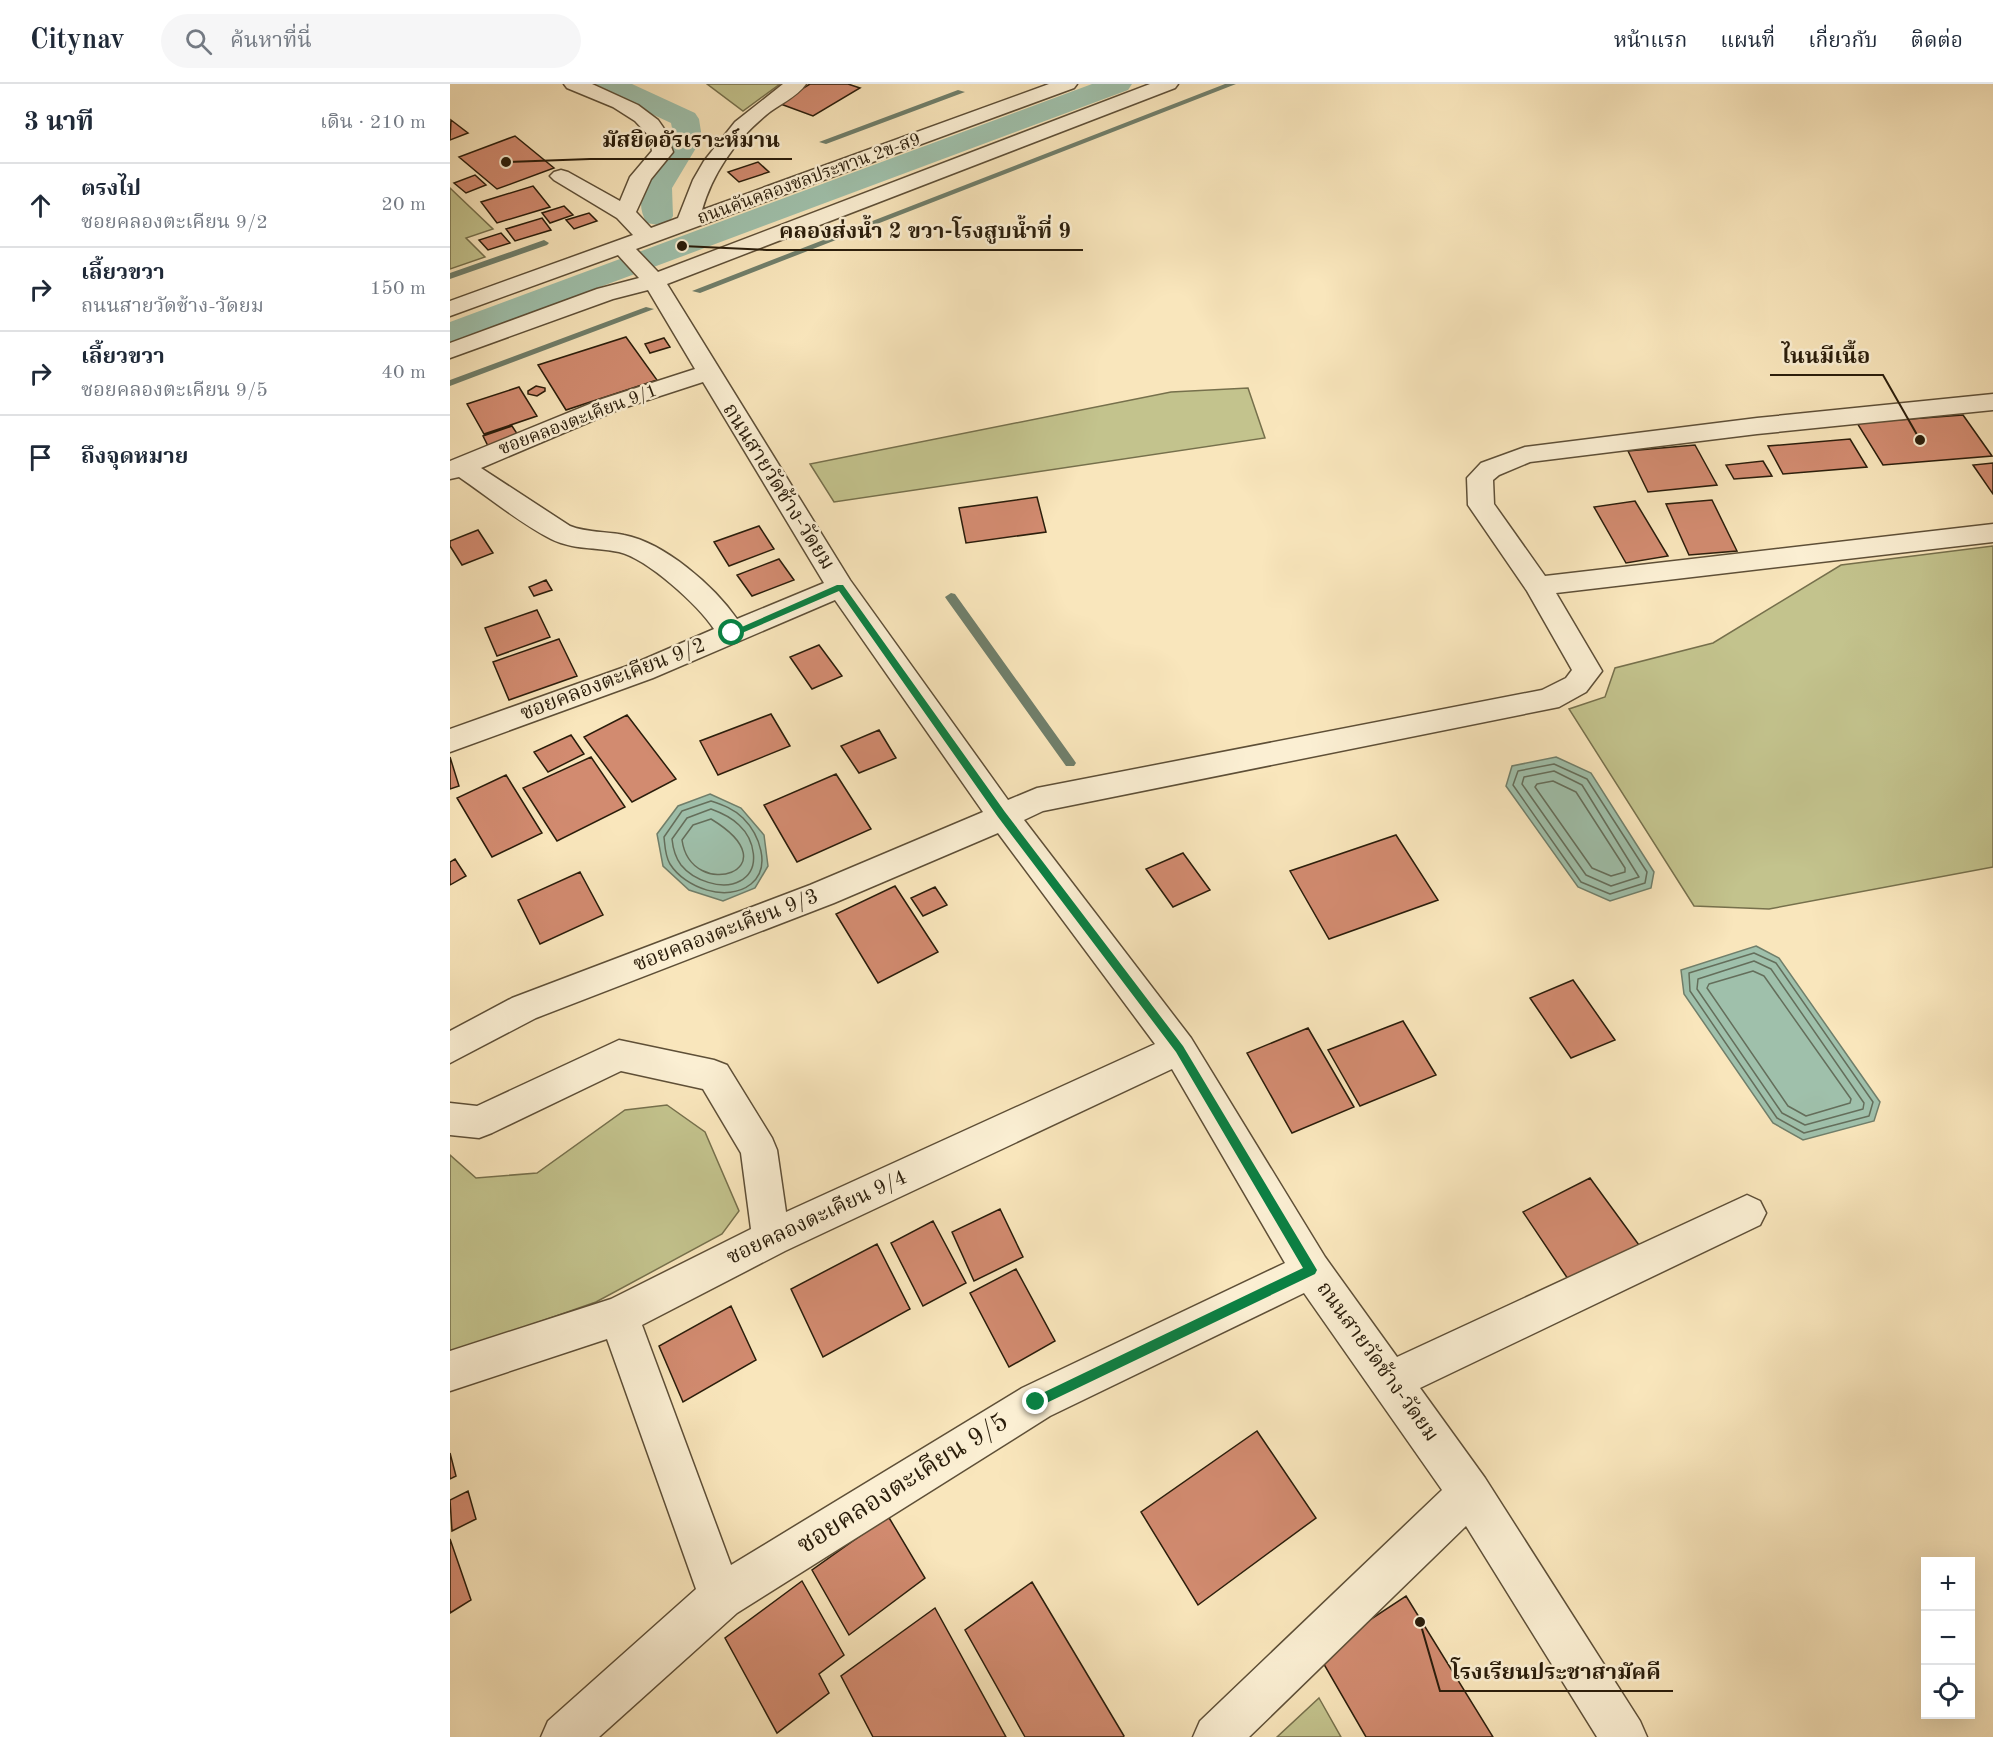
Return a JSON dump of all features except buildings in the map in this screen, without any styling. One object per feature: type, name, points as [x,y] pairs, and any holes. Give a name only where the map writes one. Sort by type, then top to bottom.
[{"type":"street","points":[[574,84],[611,99],[641,116],[659,135],[663,152],[641,177],[625,213]]},
{"type":"street","points":[[687,224],[693,200],[715,156],[743,125],[796,84]]},
{"type":"street","name":"ถนนคันคลองชลประทาน 2ข-ส9","points":[[450,309],[625,250],[648,238],[1067,84]]},
{"type":"street","points":[[450,351],[1168,84]]},
{"type":"street","points":[[561,176],[625,213],[648,238]]},
{"type":"street","name":"ถนนสายวัดช้าง-วัดยม","points":[[625,250],[650,277],[840,587],[1002,815],[1179,1049],[1311,1270],[1470,1493],[1624,1737]]},
{"type":"street","name":"ซอยคลองตะเคียน 9/1","points":[[456,469],[611,404],[708,373]]},
{"type":"street","points":[[1993,402],[1757,426],[1525,455],[1490,468],[1480,478],[1480,505],[1538,586],[1993,533]]},
{"type":"street","points":[[456,469],[560,532],[575,538],[624,544],[653,556],[714,608],[732,633]]},
{"type":"street","name":"ซอยคลองตะเคียน 9/3","points":[[450,1048],[524,1008],[822,894],[961,836],[1037,800],[1549,699],[1576,685],[1587,671],[1538,586]]},
{"type":"street","name":"ซอยคลองตะเคียน 9/2","points":[[450,741],[643,671],[840,587]]},
{"type":"street","name":"ซอยคลองตะเคียน 9/4","points":[[450,1371],[619,1316],[771,1238],[1179,1049]]},
{"type":"street","points":[[450,1119],[479,1122],[619,1055],[714,1076],[759,1150],[771,1238]]},
{"type":"street","points":[[1390,1381],[1747,1213]]},
{"type":"street","name":"ซอยคลองตะเคียน 9/5","points":[[564,1737],[721,1597],[1036,1402],[1311,1270]]},
{"type":"street","points":[[619,1316],[721,1597]]},
{"type":"street","points":[[1216,1737],[1470,1493]]},
{"type":"green space","points":[[707,84],[780,84],[743,111]]},
{"type":"green space","points":[[450,188],[493,229],[466,238],[485,257],[450,269]]},
{"type":"green space","points":[[1248,388],[1265,438],[834,502],[810,464],[1171,392]]},
{"type":"green space","points":[[1993,546],[1993,867],[1769,909],[1694,906],[1569,709],[1605,697],[1615,668],[1713,643],[1841,565]]},
{"type":"green space","points":[[667,1105],[705,1132],[739,1211],[722,1234],[596,1302],[450,1353],[450,1155],[476,1178],[537,1173],[625,1110]]},
{"type":"green space","points":[[1319,1698],[1341,1737],[1277,1737]]},
{"type":"water","points":[[1556,757],[1591,773],[1654,872],[1651,888],[1610,901],[1578,887],[1506,786],[1512,766]]},
{"type":"water","points":[[710,794],[741,808],[764,835],[768,866],[755,888],[723,901],[689,890],[663,866],[657,834],[678,806]]},
{"type":"water","points":[[1756,946],[1779,958],[1880,1102],[1874,1121],[1803,1140],[1773,1123],[1684,994],[1681,970]]},
{"type":"waterway","points":[[610,84],[685,119],[688,138],[657,188],[658,216]]},
{"type":"waterway","points":[[450,333],[1118,84]]},
{"type":"waterway","points":[[697,291],[1232,84]]},
{"type":"waterway","points":[[823,142],[961,92]]},
{"type":"waterway","points":[[450,276],[544,243]]},
{"type":"waterway","points":[[450,383],[649,309]]},
{"type":"waterway","points":[[951,597],[1070,763]]},
{"type":"place","name":"มัสยิดอัรเราะห์มาน","points":[[506,162]]},
{"type":"place","name":"คลองส่งน้ำ 2 ขวา-โรงสูบน้ำที่ 9","points":[[682,246]]},
{"type":"place","name":"ไนนมีเนื้อ","points":[[1920,440]]},
{"type":"place","name":"โรงเรียนประชาสามัคคี","points":[[1420,1622]]},
{"type":"route","points":[[732,633],[840,587],[1002,815],[1179,1049],[1311,1270],[1036,1402]]}]
